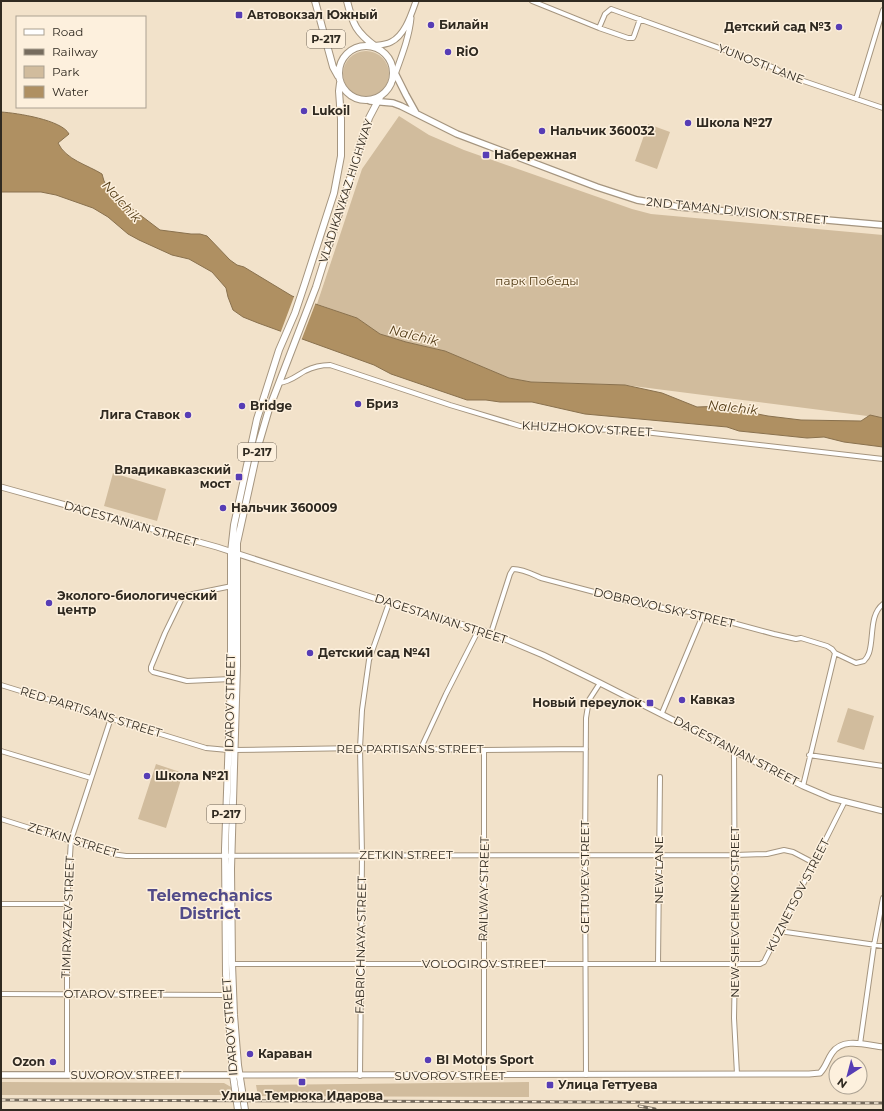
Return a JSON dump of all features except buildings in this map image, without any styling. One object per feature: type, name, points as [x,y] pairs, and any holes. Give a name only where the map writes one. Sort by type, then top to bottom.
[{"type":"main road","name":"VLADIKAVKAZ HIGHWAY","points":[[279,350],[306,283],[330,206],[339,167],[342,127],[339,80],[333,67],[315,1]]},
{"type":"main road","name":"Р-217","points":[[347,1],[356,27],[361,35],[389,59],[394,71],[393,80],[387,92],[379,99],[370,101],[358,100],[343,89],[339,80],[338,70],[340,63],[344,56],[356,48],[364,46],[374,47]]},
{"type":"main road","points":[[394,71],[416,113]]},
{"type":"main road","name":"VLADIKAVKAZ HIGHWAY","points":[[290,353],[316,287],[369,118],[379,99]]},
{"type":"main road","name":"2ND TAMAN DIVISION STREET","points":[[379,99],[416,113],[432,123],[457,134],[597,187],[637,200],[680,207],[883,225]]},
{"type":"main road","name":"IDAROV STREET","points":[[231,750],[237,666],[234,525],[258,419],[279,350]]},
{"type":"main road","name":"IDAROV STREET","points":[[238,1110],[233,1075],[227,995],[232,586],[234,553],[259,442],[269,409],[290,353]]},
{"type":"main road","name":"IDAROV STREET","points":[[229,856],[234,1015],[245,1110]]},
{"type":"main road","name":"SUVOROV STREET","points":[[1,1074],[240,1075]]},
{"type":"street","points":[[374,47],[398,38],[411,15],[416,1]]},
{"type":"street","points":[[532,1],[599,28],[631,38],[634,36],[640,19]]},
{"type":"street","name":"YUNOSTI LANE","points":[[599,28],[605,14],[611,9],[775,68],[783,74],[883,108]]},
{"type":"street","points":[[856,99],[882,14]]},
{"type":"street","points":[[394,71],[410,25],[411,15]]},
{"type":"street","name":"KHUZHOKOV STREET","points":[[279,383],[291,380],[310,369],[330,365],[450,405],[520,426],[635,431],[883,459]]},
{"type":"street","name":"DAGESTANIAN STREET","points":[[1,487],[234,553],[389,603],[491,633],[543,655],[662,713],[803,786],[831,798],[883,811]]},
{"type":"street","name":"DOBROVOLSKY STREET","points":[[491,633],[510,574],[513,569],[527,571],[541,578],[640,604],[703,615],[767,633],[814,642],[832,649],[835,653],[856,663],[864,661],[869,655],[873,625],[878,609],[883,604]]},
{"type":"street","points":[[231,679],[187,681],[153,672],[151,667],[165,633],[183,596],[232,586]]},
{"type":"street","name":"FABRICHNAYA STREET","points":[[360,1076],[362,855],[360,748],[362,710],[369,660],[389,603]]},
{"type":"street","points":[[662,713],[703,615]]},
{"type":"street","points":[[421,748],[479,629]]},
{"type":"street","points":[[803,786],[809,755],[835,653]]},
{"type":"street","name":"GETTUYEV STREET","points":[[586,1075],[585,855],[587,708],[600,683]]},
{"type":"street","name":"RED PARTISANS STREET","points":[[1,684],[206,748],[231,750],[360,748],[484,750],[586,749]]},
{"type":"street","name":"TIMIRYAZEV STREET","points":[[67,1074],[67,904],[71,840],[111,718]]},
{"type":"street","name":"RAILWAY STREET","points":[[484,750],[484,1076]]},
{"type":"street","name":"NEW-SHEVCHENKO STREET","points":[[734,750],[734,1018],[737,1074]]},
{"type":"street","points":[[1,751],[92,778]]},
{"type":"street","points":[[809,755],[883,766]]},
{"type":"street","name":"NEW LANE","points":[[658,964],[660,777]]},
{"type":"street","name":"KUZNETSOV STREET","points":[[735,964],[762,964],[845,801]]},
{"type":"street","name":"ZETKIN STREET","points":[[1,819],[119,855],[735,856],[766,854],[784,850],[794,852],[814,863]]},
{"type":"street","points":[[860,1044],[874,945],[883,898]]},
{"type":"street","points":[[1,904],[67,904]]},
{"type":"street","points":[[779,931],[883,946]]},
{"type":"street","name":"VOLOGIROV STREET","points":[[232,964],[735,964]]},
{"type":"street","name":"OTAROV STREET","points":[[1,994],[227,995]]},
{"type":"street","name":"SUVOROV STREET","points":[[240,1075],[484,1076],[817,1074],[823,1070],[830,1056],[838,1047],[846,1044],[860,1044],[883,1047]]},
{"type":"green space","points":[[361,51],[371,51],[379,55],[385,61],[389,69],[389,79],[385,87],[379,93],[371,97],[361,97],[353,93],[347,87],[343,79],[343,69],[347,61],[353,55]]},
{"type":"green space","name":"парк Победы","points":[[399,116],[429,135],[464,150],[632,209],[651,214],[883,235],[883,418],[625,385],[531,382],[509,378],[445,351],[380,334],[357,318],[317,304],[362,169]]},
{"type":"green space","points":[[648,124],[670,132],[657,169],[635,161]]},
{"type":"green space","points":[[113,473],[166,489],[157,521],[104,506]]},
{"type":"green space","points":[[848,708],[874,716],[864,750],[837,742]]},
{"type":"green space","points":[[156,764],[183,773],[166,828],[138,819]]},
{"type":"green space","points":[[1,1082],[224,1083],[231,1087],[231,1095],[1,1095]]},
{"type":"green space","points":[[529,1082],[529,1097],[258,1096],[256,1085]]},
{"type":"water","points":[[1,112],[38,118],[49,121],[65,129],[69,134],[58,143],[66,154],[102,174],[104,181],[114,197],[160,230],[207,236],[230,260],[237,265],[244,267],[292,296],[357,318],[380,334],[445,351],[509,378],[531,382],[625,385],[662,393],[697,407],[725,406],[768,416],[801,420],[861,421],[870,415],[883,418],[883,447],[844,442],[824,437],[807,438],[739,431],[727,427],[585,414],[532,402],[467,400],[391,374],[374,365],[243,317],[233,310],[226,288],[212,272],[189,259],[172,255],[139,240],[128,234],[108,217],[93,208],[56,195],[41,192],[1,192]]},
{"type":"pier","points":[[295,294],[316,302],[301,341],[280,334]]},
{"type":"railway","points":[[1,1100],[883,1103]]},
{"type":"railway","points":[[639,1106],[655,1109]]},
{"type":"place","name":"Автовокзал Южный","points":[[239,15]]},
{"type":"place","name":"Билайн","points":[[431,25]]},
{"type":"place","name":"Детский сад №3","points":[[839,27]]},
{"type":"place","name":"RiO","points":[[448,52]]},
{"type":"place","name":"Lukoil","points":[[304,111]]},
{"type":"place","name":"Школа №27","points":[[688,123]]},
{"type":"place","name":"Нальчик 360032","points":[[542,131]]},
{"type":"place","name":"Набережная","points":[[486,155]]},
{"type":"place","name":"Бриз","points":[[358,404]]},
{"type":"place","name":"Bridge","points":[[242,406]]},
{"type":"place","name":"Лига Ставок","points":[[188,415]]},
{"type":"place","name":"Владикавказский мост","points":[[239,477]]},
{"type":"place","name":"Нальчик 360009","points":[[223,508]]},
{"type":"place","name":"Эколого-биологический центр","points":[[49,603]]},
{"type":"place","name":"Детский сад №41","points":[[310,653]]},
{"type":"place","name":"Кавказ","points":[[682,700]]},
{"type":"place","name":"Новый переулок","points":[[650,703]]},
{"type":"place","name":"Школа №21","points":[[147,776]]},
{"type":"place","name":"Караван","points":[[250,1054]]},
{"type":"place","name":"BI Motors Sport","points":[[428,1060]]},
{"type":"place","name":"Ozon","points":[[53,1062]]},
{"type":"place","name":"Улица Темрюка Идарова","points":[[302,1082]]},
{"type":"place","name":"Улица Геттуева","points":[[550,1085]]},
{"type":"district","name":"Telemechanics District","points":[[210,904]]},
{"type":"water label","name":"Nalchik","points":[[122,201]]},
{"type":"water label","name":"Nalchik","points":[[414,335]]},
{"type":"water label","name":"Nalchik","points":[[733,407]]}]
